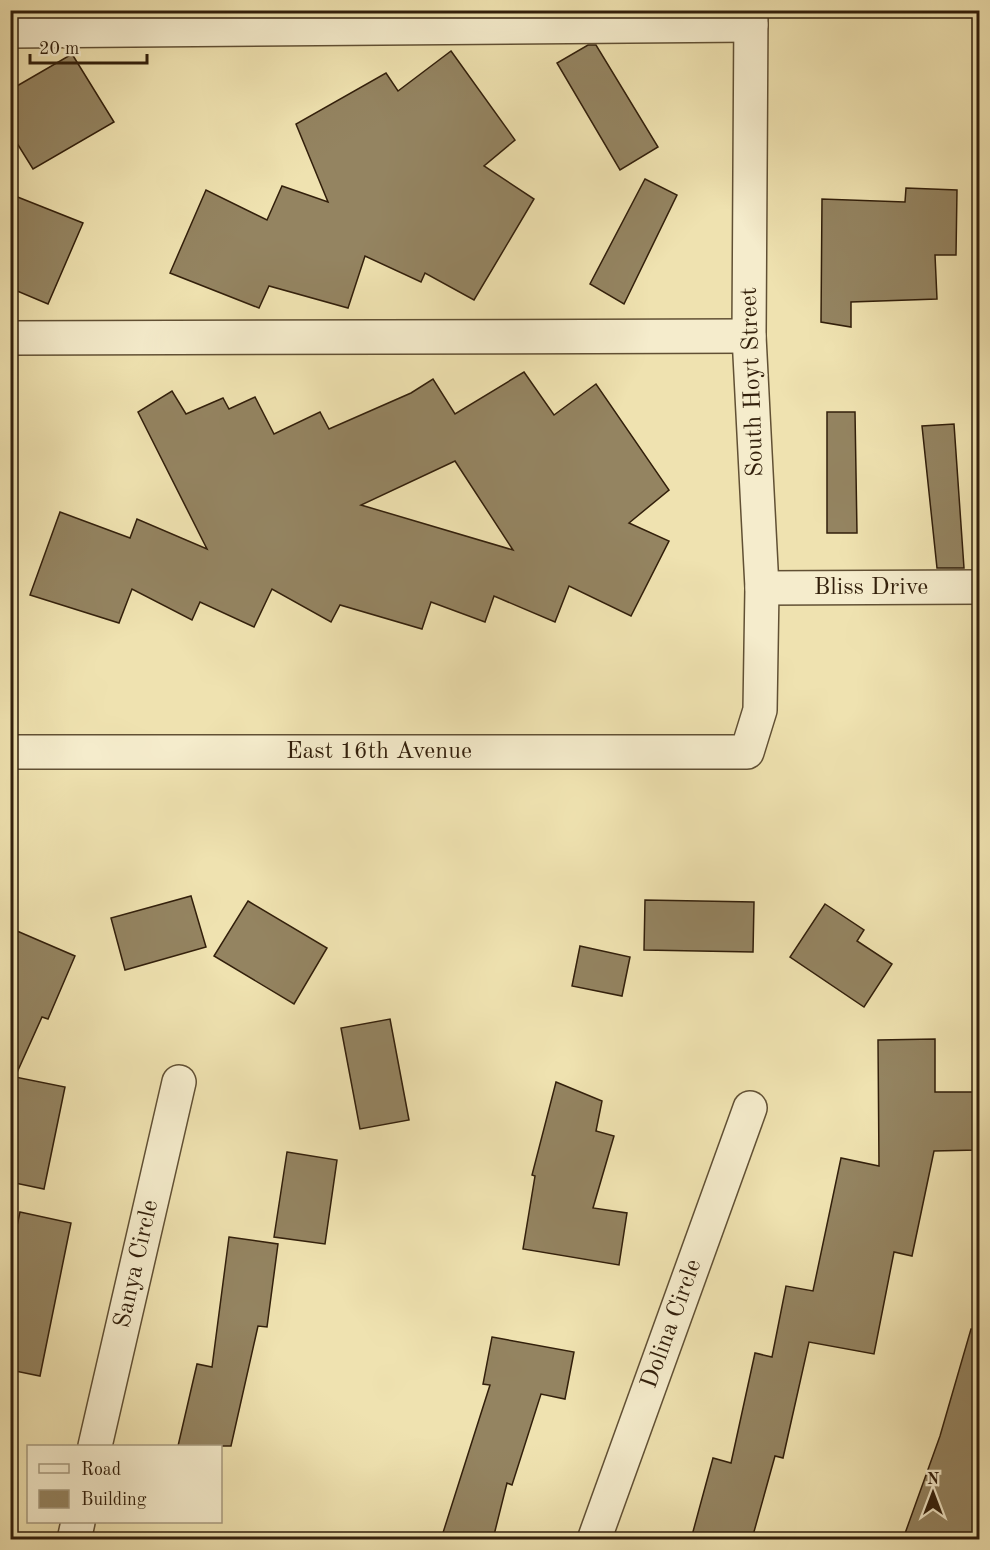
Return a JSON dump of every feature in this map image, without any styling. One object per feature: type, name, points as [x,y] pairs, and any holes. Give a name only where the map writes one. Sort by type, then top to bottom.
[{"type":"street","points":[[10,31],[751,18]]},
{"type":"street","name":"South Hoyt Street","points":[[747,752],[760,710],[762,588],[749,336],[751,18]]},
{"type":"street","points":[[10,338],[749,336]]},
{"type":"street","name":"Bliss Drive","points":[[762,588],[980,587]]},
{"type":"street","name":"East 16th Avenue","points":[[10,752],[747,752]]},
{"type":"street","name":"Sanya Circle","points":[[95,1445],[180,1082]]},
{"type":"street","name":"Dolina Circle","points":[[594,1539],[750,1108]]},
{"type":"street","points":[[74,1539],[78,1523]]},
{"type":"building","points":[[588,45],[596,45],[658,147],[620,170],[557,63]]},
{"type":"building","points":[[451,51],[515,140],[484,166],[534,199],[474,300],[425,273],[421,282],[365,256],[348,308],[269,286],[259,308],[170,273],[206,190],[267,220],[282,186],[328,202],[296,124],[386,73],[398,91]]},
{"type":"building","points":[[72,54],[114,122],[33,169],[10,132],[10,90]]},
{"type":"building","points":[[645,179],[677,195],[624,304],[590,284]]},
{"type":"building","points":[[906,188],[957,190],[956,255],[935,255],[937,299],[851,302],[851,327],[821,322],[822,199],[905,202]]},
{"type":"building","points":[[10,194],[83,223],[48,304],[10,288]]},
{"type":"building","points":[[524,372],[554,415],[596,384],[669,490],[629,523],[669,541],[631,616],[569,586],[555,622],[494,596],[485,622],[431,602],[422,629],[340,605],[331,622],[272,589],[254,627],[200,602],[192,620],[132,589],[119,623],[30,595],[60,512],[130,538],[137,519],[207,549],[138,412],[172,391],[186,414],[223,398],[229,409],[255,397],[274,434],[320,412],[329,429],[411,393],[433,379],[455,414]],"holes":[[[455,461],[513,550],[361,505]]]},
{"type":"building","points":[[827,412],[855,412],[857,533],[827,533]]},
{"type":"building","points":[[954,424],[964,568],[937,568],[922,426]]},
{"type":"building","points":[[191,896],[206,947],[125,970],[111,918]]},
{"type":"building","points":[[645,900],[754,902],[753,952],[644,950]]},
{"type":"building","points":[[248,901],[327,948],[294,1004],[214,956]]},
{"type":"building","points":[[825,904],[864,930],[857,941],[892,964],[864,1007],[790,957]]},
{"type":"building","points":[[10,928],[75,956],[48,1019],[42,1017],[15,1077],[65,1087],[44,1189],[10,1182],[10,1095],[13,1082],[10,1089]]},
{"type":"building","points":[[580,946],[630,957],[622,996],[572,986]]},
{"type":"building","points":[[390,1019],[409,1120],[360,1129],[341,1028]]},
{"type":"building","points":[[935,1039],[935,1092],[976,1092],[977,1150],[934,1151],[912,1256],[894,1252],[874,1354],[809,1342],[783,1458],[775,1456],[752,1539],[691,1539],[713,1458],[731,1463],[755,1353],[772,1357],[786,1286],[813,1291],[841,1158],[879,1166],[878,1040]]},
{"type":"building","points":[[556,1082],[602,1101],[596,1131],[614,1136],[593,1208],[627,1213],[619,1265],[523,1249],[535,1176],[532,1175]]},
{"type":"building","points":[[287,1152],[337,1160],[325,1244],[274,1237]]},
{"type":"building","points":[[20,1212],[71,1223],[40,1376],[10,1370],[10,1258]]},
{"type":"building","points":[[229,1237],[278,1244],[267,1327],[258,1326],[231,1446],[178,1445],[197,1364],[212,1367]]},
{"type":"building","points":[[971,1329],[980,1330],[980,1539],[903,1539],[940,1436]]},
{"type":"building","points":[[492,1337],[574,1352],[565,1399],[541,1394],[512,1485],[507,1483],[493,1539],[441,1539],[490,1385],[483,1384]]}]
